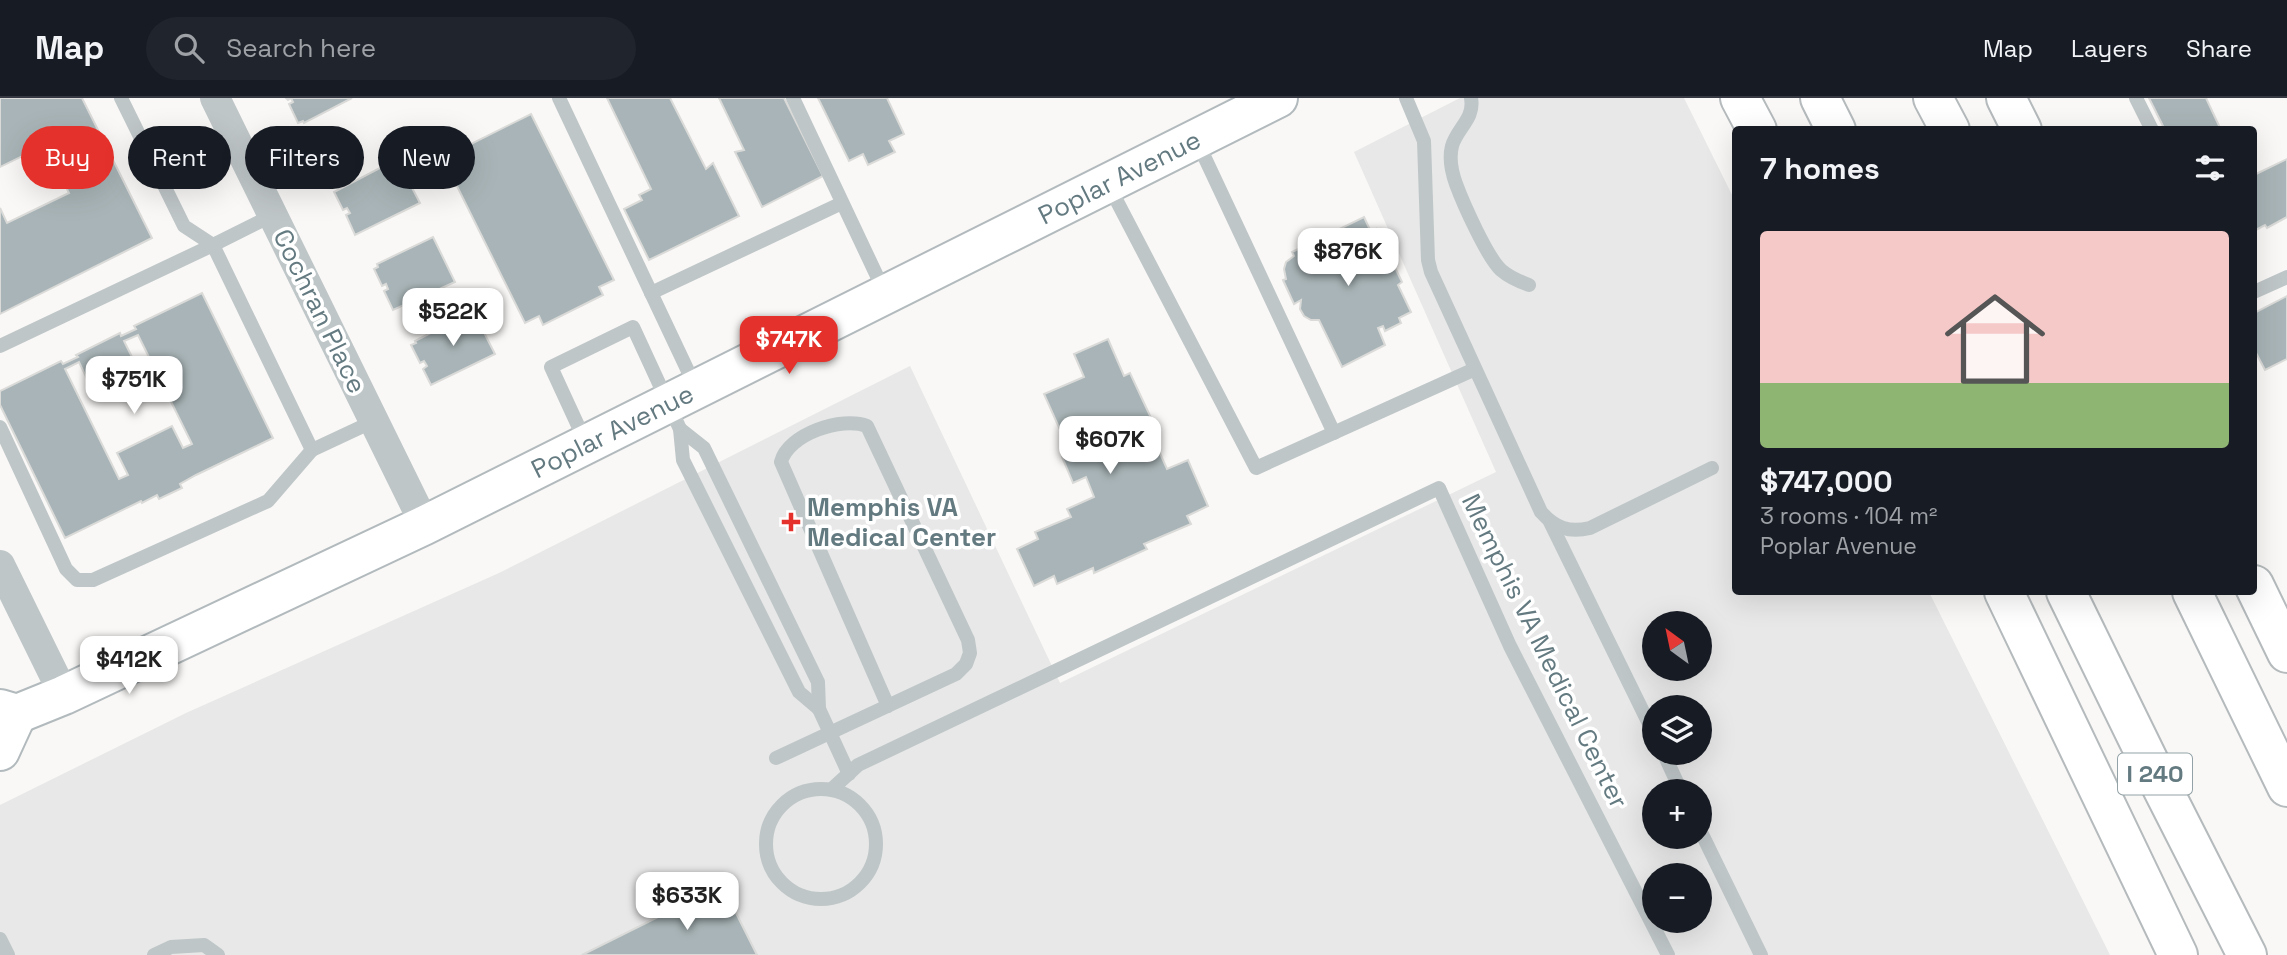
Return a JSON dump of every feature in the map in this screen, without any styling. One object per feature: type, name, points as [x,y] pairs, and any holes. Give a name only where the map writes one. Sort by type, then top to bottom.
[{"type":"main road","name":"Poplar Avenue","points":[[0,751],[9,712],[64,695],[425,525],[587,444],[682,407],[886,294],[1279,98]]},
{"type":"main road","points":[[1740,98],[1754,126]]},
{"type":"main road","points":[[1821,98],[1834,126]]},
{"type":"main road","points":[[1933,98],[1948,126]]},
{"type":"main road","points":[[2006,98],[2020,126]]},
{"type":"main road","points":[[2257,591],[2287,653]]},
{"type":"main road","points":[[2005,595],[2178,955]]},
{"type":"main road","name":"I 240","points":[[2067,595],[2247,955]]},
{"type":"main road","points":[[2193,595],[2287,787]]},
{"type":"street","name":"Cochran Place","points":[[215,98],[425,525]]},
{"type":"street","points":[[0,565],[64,695]]},
{"type":"lane","points":[[121,98],[184,226],[213,245],[312,450]]},
{"type":"lane","points":[[559,98],[651,293],[682,407],[683,460],[799,692],[819,709]]},
{"type":"lane","points":[[793,98],[886,294]]},
{"type":"lane","points":[[1406,98],[1424,141],[1428,260],[1431,272],[1541,512],[1550,522],[1642,710]]},
{"type":"lane","points":[[1471,98],[1473,107],[1470,117],[1452,146],[1451,163],[1455,182],[1489,254],[1499,268],[1512,278],[1529,285]]},
{"type":"lane","points":[[2136,98],[2150,126]]},
{"type":"lane","points":[[1196,139],[1334,433]]},
{"type":"lane","points":[[1108,183],[1256,468],[1475,369]]},
{"type":"lane","points":[[651,293],[842,203]]},
{"type":"lane","points":[[0,346],[273,215]]},
{"type":"lane","points":[[2257,291],[2287,277]]},
{"type":"lane","points":[[587,444],[551,367],[633,327],[704,448],[818,682],[819,709],[849,774]]},
{"type":"lane","points":[[0,427],[66,569],[77,579],[93,580],[268,501],[312,450],[374,421]]},
{"type":"lane","points":[[776,758],[888,706],[956,674],[970,653],[968,640],[867,426],[858,422],[844,422],[827,426],[792,444],[781,462],[888,706]]},
{"type":"lane","points":[[1550,522],[1575,532],[1590,528],[1712,468]]},
{"type":"lane","name":"Memphis VA Medical Center","points":[[832,789],[858,765],[870,759],[1439,488],[1510,646],[1668,955]]},
{"type":"lane","points":[[814,789],[832,789],[849,796],[863,808],[873,823],[877,841],[874,859],[866,876],[853,889],[836,897],[800,895],[785,885],[774,871],[768,855],[766,837],[772,820],[782,805],[797,795],[814,789]]},
{"type":"lane","points":[[1709,849],[1761,955]]},
{"type":"lane","points":[[0,939],[8,955]]},
{"type":"lane","points":[[153,955],[171,947],[204,945],[218,955]]},
{"type":"shaded area","name":"Memphis VA Medical Center","points":[[1460,98],[1684,98],[1732,195],[1732,595],[1930,595],[2110,955],[0,955],[0,805],[186,713],[499,573],[910,366],[1060,683],[1496,472],[1354,152]]},
{"type":"building","points":[[0,98],[82,98],[96,126],[21,126],[21,157],[0,167]]},
{"type":"building","points":[[291,98],[352,98],[304,123],[298,123],[289,104],[293,102]]},
{"type":"building","points":[[607,98],[670,98],[706,169],[713,163],[739,216],[649,260],[624,209],[642,200],[639,195],[651,189]]},
{"type":"building","points":[[719,98],[784,98],[823,176],[762,207],[735,152],[744,150]]},
{"type":"building","points":[[818,98],[887,98],[904,134],[889,141],[895,152],[868,165],[863,154],[849,161]]},
{"type":"building","points":[[2149,98],[2206,98],[2219,126],[2163,126]]},
{"type":"building","points":[[531,114],[614,280],[599,287],[603,295],[543,325],[539,316],[525,323],[458,189],[475,189],[475,142]]},
{"type":"building","points":[[2287,159],[2287,217],[2267,228],[2265,225],[2257,229],[2257,174]]},
{"type":"building","points":[[114,162],[152,238],[0,314],[0,208],[7,223],[69,193],[67,189],[114,189]]},
{"type":"building","points":[[378,169],[378,189],[413,189],[420,203],[355,235],[346,215],[350,213],[347,208],[343,210],[334,192],[340,189],[364,189],[364,176]]},
{"type":"building","points":[[1364,217],[1371,232],[1376,229],[1377,232],[1387,235],[1394,249],[1390,257],[1402,282],[1398,285],[1411,312],[1399,318],[1401,323],[1385,331],[1383,326],[1378,328],[1385,345],[1342,367],[1319,320],[1304,316],[1300,309],[1301,300],[1294,304],[1283,280],[1286,279],[1284,269],[1286,262],[1294,256],[1292,252]]},
{"type":"building","points":[[433,237],[455,282],[393,310],[384,291],[388,289],[386,284],[382,286],[374,269],[378,267],[377,264]]},
{"type":"building","points":[[202,293],[273,438],[196,475],[180,484],[182,488],[159,499],[157,495],[142,503],[141,501],[65,538],[0,405],[0,391],[61,361],[63,364],[78,357],[76,355],[120,333],[121,336],[136,329],[134,326]],"holes":[[[138,335],[192,444],[183,448],[172,426],[117,453],[128,475],[119,479],[65,369],[79,362],[88,381],[133,359],[124,341]]]},
{"type":"building","points":[[2287,296],[2287,359],[2265,370],[2257,355],[2257,311]]},
{"type":"building","points":[[473,311],[495,354],[431,385],[423,369],[427,366],[424,361],[420,363],[411,345]]},
{"type":"building","points":[[1108,339],[1124,376],[1130,373],[1152,420],[1146,422],[1167,469],[1188,460],[1208,506],[1187,516],[1191,524],[1144,544],[1147,549],[1094,573],[1093,568],[1057,584],[1054,576],[1034,586],[1017,549],[1038,539],[1035,532],[1071,517],[1067,509],[1094,497],[1086,477],[1073,483],[1062,457],[1070,452],[1044,394],[1084,377],[1074,354]]},
{"type":"building","points":[[722,885],[757,955],[582,955]]},
{"type":"place","name":"Memphis VA Medical Center","points":[[791,522]]}]
